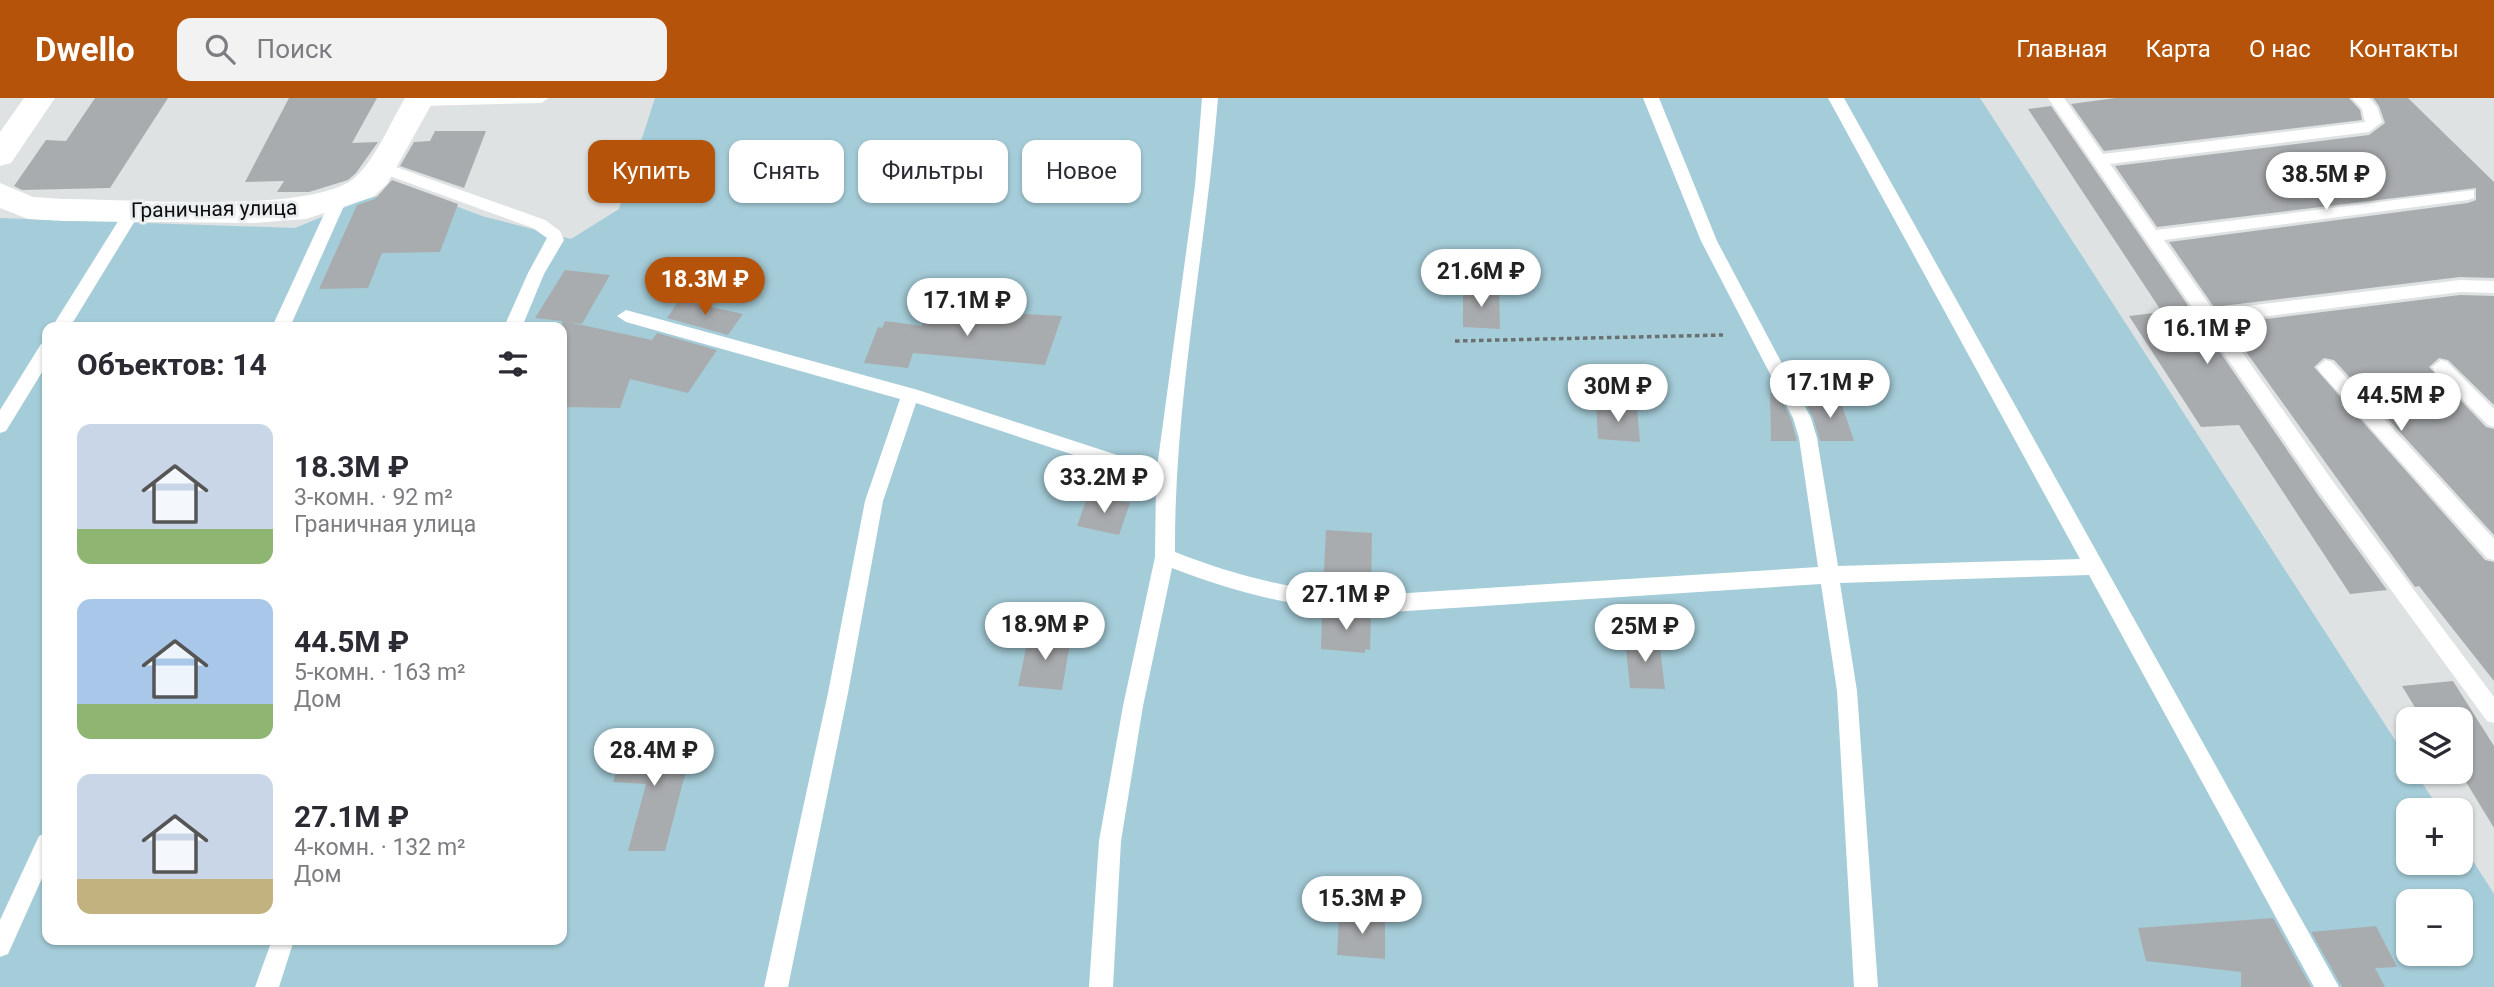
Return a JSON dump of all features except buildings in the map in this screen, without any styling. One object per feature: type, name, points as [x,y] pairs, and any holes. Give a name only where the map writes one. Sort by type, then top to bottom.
[{"type":"street","points":[[0,155],[40,98]]},
{"type":"street","name":"Граничная улица","points":[[0,194],[28,208],[133,211],[306,208],[362,189],[382,167],[419,99]]},
{"type":"lane","points":[[419,99],[541,98]]},
{"type":"lane","points":[[1101,987],[1110,841],[1133,706],[1165,556],[1164,478],[1203,186],[1210,98]]},
{"type":"lane","points":[[1651,98],[1709,241],[1802,418],[1831,575],[1847,691],[1866,987]]},
{"type":"lane","points":[[1836,98],[2327,987]]},
{"type":"lane","points":[[2056,98],[2342,510],[2494,714]]},
{"type":"lane","points":[[2099,160],[2369,127],[2374,122],[2373,115],[2360,98]]},
{"type":"lane","points":[[382,167],[539,224],[554,234],[556,240],[536,273],[515,322]]},
{"type":"lane","points":[[2152,236],[2468,194]]},
{"type":"lane","points":[[283,322],[339,199]]},
{"type":"lane","points":[[64,322],[133,211]]},
{"type":"lane","points":[[2208,317],[2460,286],[2494,287]]},
{"type":"lane","points":[[626,316],[911,395],[1164,478]]},
{"type":"lane","points":[[0,426],[42,357]]},
{"type":"lane","points":[[2326,367],[2494,552]]},
{"type":"lane","points":[[2441,368],[2494,420]]},
{"type":"lane","points":[[776,987],[838,693],[874,501],[911,395]]},
{"type":"lane","points":[[1165,556],[1227,582],[1340,603],[1376,604],[1831,575],[2097,567]]},
{"type":"lane","points":[[0,946],[42,854]]},
{"type":"lane","points":[[267,987],[281,945]]},
{"type":"path","points":[[1455,341],[1648,338],[1758,332]]},
{"type":"shaded area","points":[[655,98],[1980,98],[2396,741],[2396,784],[2423,784],[2432,798],[2396,798],[2396,875],[2473,875],[2473,861],[2494,894],[2494,987],[0,987],[0,218],[295,228],[370,197],[424,194],[482,216],[571,239],[619,209],[621,203],[715,203],[715,140],[641,140]]}]
